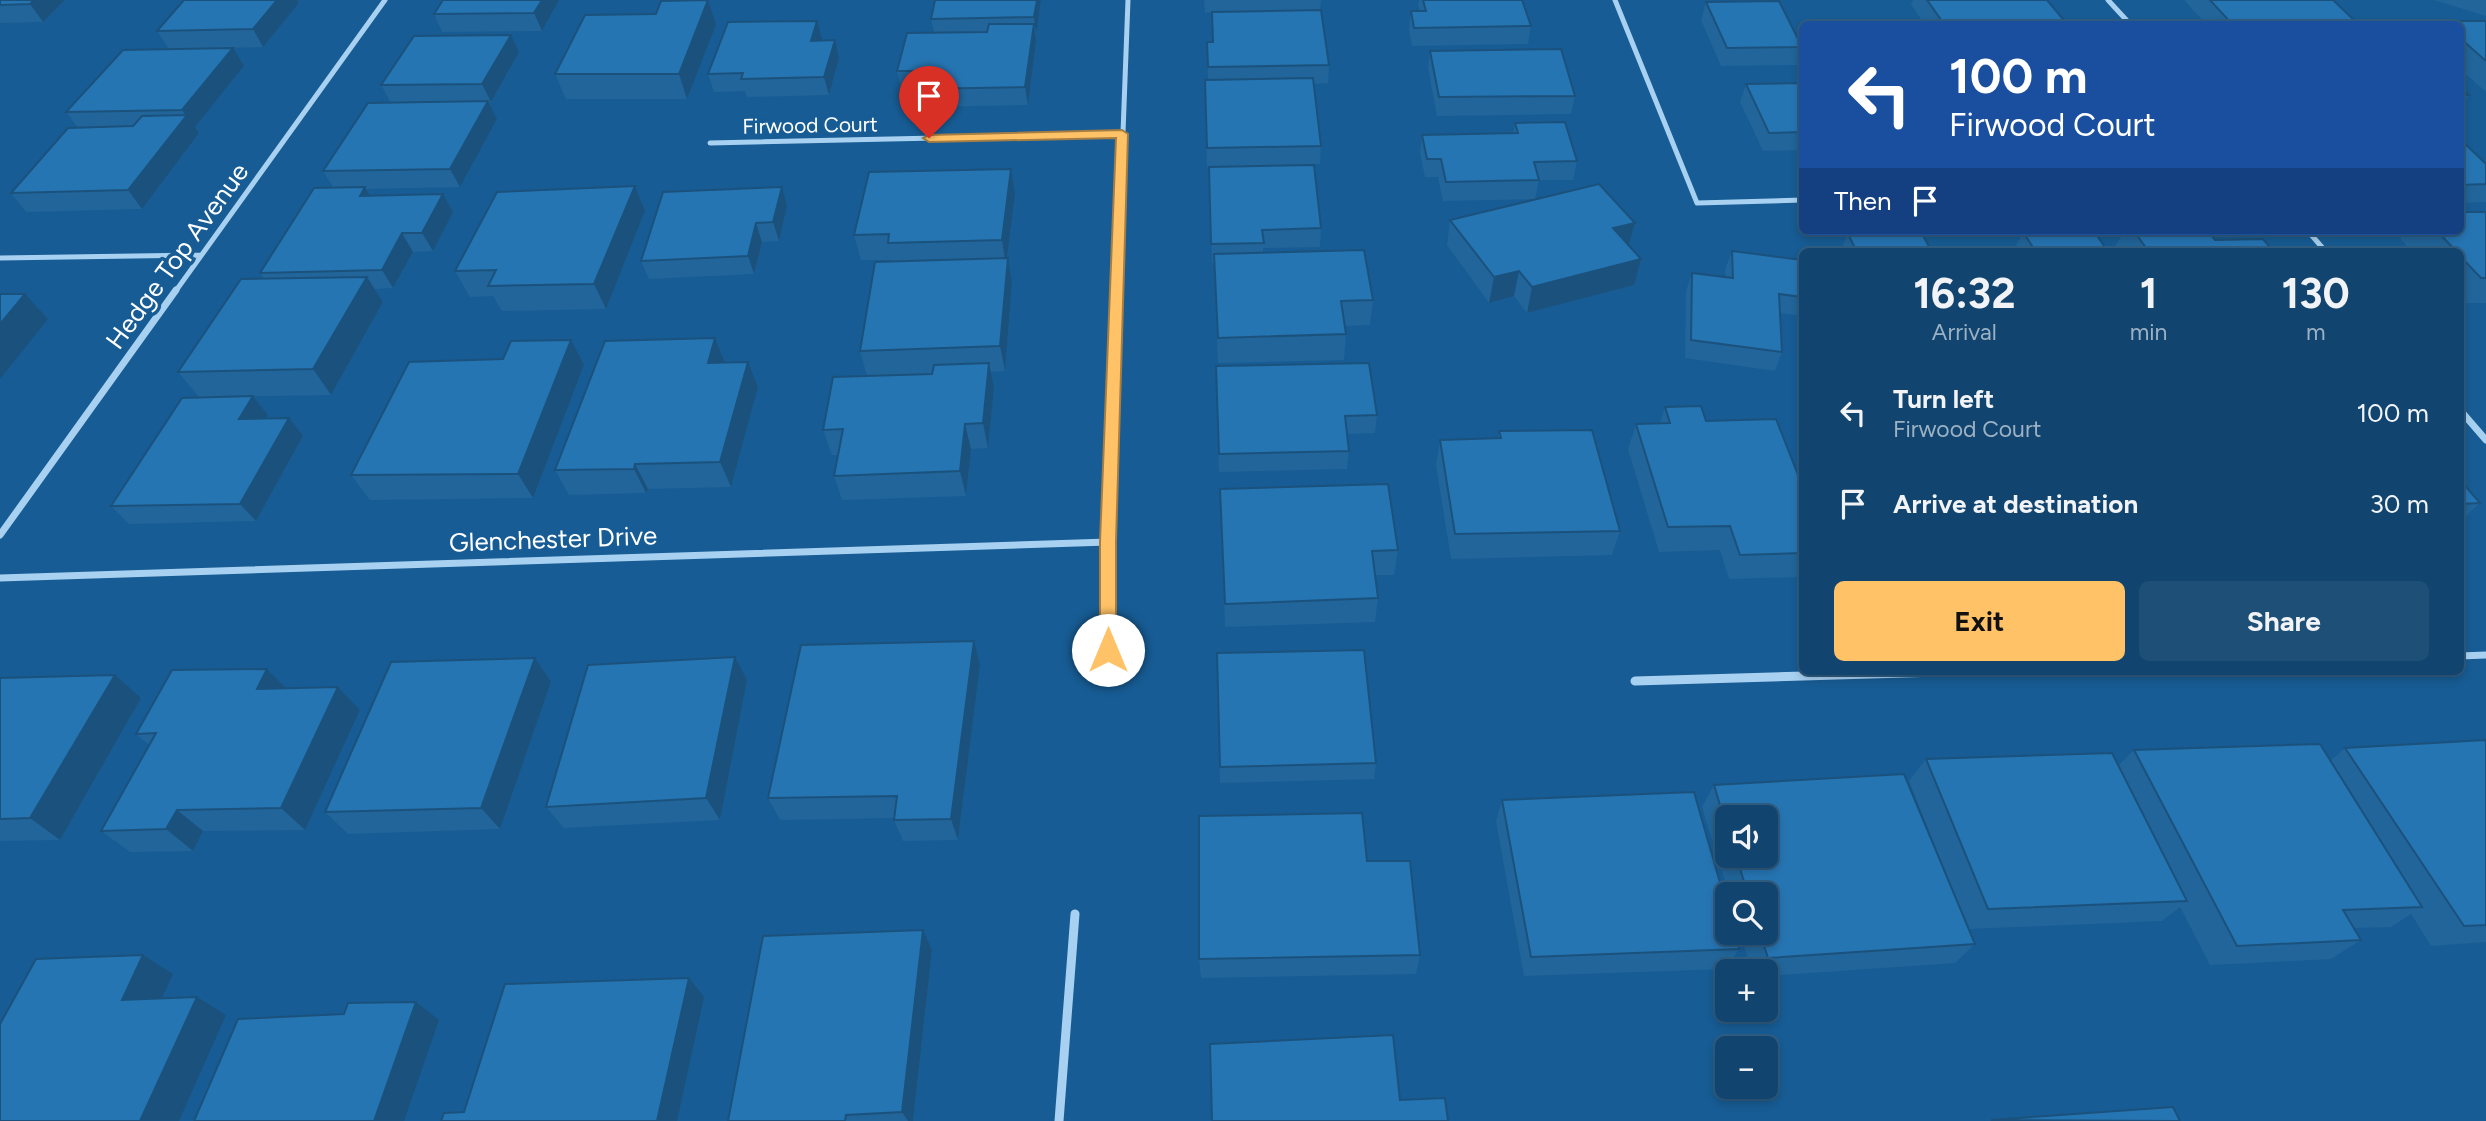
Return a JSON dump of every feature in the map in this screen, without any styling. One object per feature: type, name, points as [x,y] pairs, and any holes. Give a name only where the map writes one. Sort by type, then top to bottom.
[{"type":"street","name":"Hedge Top Avenue","points":[[0,534],[385,0]]},
{"type":"street","points":[[1108,650],[1108,542],[1128,0]]},
{"type":"street","points":[[1615,0],[1697,203],[1799,200]]},
{"type":"street","points":[[2108,0],[2127,21]]},
{"type":"street","name":"Firwood Court","points":[[710,144],[1122,134]]},
{"type":"street","points":[[0,258],[201,256]]},
{"type":"street","points":[[2464,415],[2486,440]]},
{"type":"street","name":"Glenchester Drive","points":[[0,578],[1108,542]]},
{"type":"street","points":[[2464,656],[2486,655]]},
{"type":"street","points":[[1636,681],[1837,675]]},
{"type":"street","points":[[1059,1121],[1075,914]]},
{"type":"building","points":[[0,0],[34,0],[30,4],[0,5]]},
{"type":"building","points":[[184,0],[277,0],[253,29],[157,31]]},
{"type":"building","points":[[443,0],[542,0],[534,13],[434,14]]},
{"type":"building","points":[[708,0],[679,74],[555,74],[585,15],[656,14],[661,1]]},
{"type":"building","points":[[935,0],[1037,0],[1034,17],[931,19]]},
{"type":"building","points":[[1423,0],[1522,0],[1531,26],[1414,28],[1411,11],[1426,11]]},
{"type":"building","points":[[1927,0],[2047,0],[2064,21],[1942,21]]},
{"type":"building","points":[[2210,0],[2333,0],[2355,21],[2229,21]]},
{"type":"building","points":[[1779,1],[1799,41],[1799,47],[1727,48],[1706,2]]},
{"type":"building","points":[[1321,10],[1329,65],[1208,67],[1207,42],[1213,42],[1212,12]]},
{"type":"building","points":[[817,21],[811,41],[835,40],[824,77],[741,79],[743,73],[708,74],[728,22]]},
{"type":"building","points":[[2464,21],[2486,21],[2486,61],[2464,42]]},
{"type":"building","points":[[989,24],[1034,24],[1025,87],[917,89],[921,71],[897,71],[907,33],[987,32]]},
{"type":"building","points":[[511,35],[482,84],[381,85],[414,36]]},
{"type":"building","points":[[233,48],[182,110],[66,112],[123,50]]},
{"type":"building","points":[[1561,49],[1575,96],[1439,97],[1430,51]]},
{"type":"building","points":[[1313,78],[1321,146],[1207,148],[1205,80]]},
{"type":"building","points":[[1799,83],[1799,132],[1769,133],[1746,84]]},
{"type":"building","points":[[488,101],[450,169],[323,171],[368,103]]},
{"type":"building","points":[[187,115],[128,190],[11,193],[68,128],[133,126],[142,116]]},
{"type":"building","points":[[1565,122],[1577,161],[1534,162],[1539,180],[1446,182],[1441,159],[1427,159],[1422,135],[1518,133],[1515,123]]},
{"type":"building","points":[[2464,143],[2486,164],[2486,184],[2464,185]]},
{"type":"building","points":[[1314,165],[1321,228],[1262,230],[1264,243],[1211,244],[1209,167]]},
{"type":"building","points":[[1011,169],[1002,240],[888,243],[889,234],[854,235],[869,172]]},
{"type":"building","points":[[1599,184],[1635,223],[1613,228],[1641,259],[1532,287],[1519,271],[1494,277],[1450,220]]},
{"type":"building","points":[[635,186],[594,284],[488,286],[496,270],[455,271],[497,192]]},
{"type":"building","points":[[365,187],[360,196],[443,194],[422,233],[402,233],[382,270],[260,273],[314,188]]},
{"type":"building","points":[[782,187],[773,222],[756,223],[748,256],[641,261],[663,192]]},
{"type":"building","points":[[2464,212],[2486,212],[2486,278],[2481,278],[2464,260],[2464,248],[2453,248],[2441,235],[2464,235]]},
{"type":"building","points":[[1848,235],[1923,235],[1930,248],[1855,248]]},
{"type":"building","points":[[2025,235],[2097,235],[2105,248],[2033,248]]},
{"type":"building","points":[[2137,235],[2211,235],[2215,240],[2263,239],[2271,248],[2146,248]]},
{"type":"building","points":[[1364,250],[1373,300],[1341,301],[1346,334],[1218,338],[1214,254]]},
{"type":"building","points":[[1732,251],[1799,260],[1799,297],[1779,294],[1782,352],[1691,340],[1692,273],[1733,278]]},
{"type":"building","points":[[1008,258],[1000,346],[860,351],[875,262]]},
{"type":"building","points":[[367,277],[313,369],[178,372],[241,279]]},
{"type":"building","points":[[0,294],[25,294],[0,324]]},
{"type":"building","points":[[715,338],[708,363],[748,362],[720,462],[635,464],[634,469],[555,470],[605,341]]},
{"type":"building","points":[[571,340],[518,474],[351,475],[409,362],[503,359],[511,341]]},
{"type":"building","points":[[989,363],[983,423],[965,424],[960,471],[834,476],[843,429],[823,430],[833,377],[932,374],[934,365]]},
{"type":"building","points":[[1369,363],[1377,415],[1345,416],[1349,451],[1219,454],[1216,366]]},
{"type":"building","points":[[253,396],[239,419],[289,418],[240,504],[111,506],[182,398]]},
{"type":"building","points":[[1701,406],[1706,421],[1776,419],[1799,477],[1799,553],[1740,555],[1730,526],[1668,527],[1636,424],[1670,423],[1665,407]]},
{"type":"building","points":[[1592,430],[1620,531],[1455,534],[1440,440],[1501,438],[1499,431]]},
{"type":"building","points":[[1388,484],[1398,550],[1372,551],[1378,598],[1225,604],[1220,489]]},
{"type":"building","points":[[2464,485],[2480,503],[2464,504]]},
{"type":"building","points":[[974,641],[951,819],[894,820],[897,796],[768,798],[801,645]]},
{"type":"building","points":[[1364,650],[1376,763],[1220,767],[1217,653]]},
{"type":"building","points":[[735,657],[706,798],[546,807],[588,665]]},
{"type":"building","points":[[535,658],[481,808],[325,812],[391,662]]},
{"type":"building","points":[[267,669],[257,689],[338,687],[281,808],[177,810],[166,829],[101,831],[156,733],[136,734],[172,670]]},
{"type":"building","points":[[115,675],[30,818],[0,819],[0,678]]},
{"type":"building","points":[[2486,740],[2486,925],[2464,926],[2345,748]]},
{"type":"building","points":[[2320,744],[2422,907],[2343,910],[2361,940],[2237,946],[2134,750]]},
{"type":"building","points":[[2112,753],[2187,901],[1988,909],[1926,759]]},
{"type":"building","points":[[1904,774],[1975,944],[1768,958],[1764,945],[1778,945],[1778,882],[1744,882],[1740,868],[1778,868],[1778,805],[1720,805],[1714,785]]},
{"type":"building","points":[[1694,792],[1720,882],[1715,882],[1715,945],[1738,945],[1739,949],[1531,957],[1502,800]]},
{"type":"building","points":[[1362,813],[1367,861],[1410,861],[1420,955],[1199,959],[1199,816]]},
{"type":"building","points":[[923,930],[902,1112],[846,1115],[845,1121],[728,1121],[763,936]]},
{"type":"building","points":[[143,955],[122,1000],[197,997],[140,1121],[0,1121],[0,1024],[36,959]]},
{"type":"building","points":[[689,978],[657,1121],[441,1121],[444,1113],[464,1112],[505,984]]},
{"type":"building","points":[[416,1002],[374,1121],[194,1121],[238,1019],[344,1014],[348,1003]]},
{"type":"building","points":[[1393,1035],[1400,1100],[1445,1098],[1448,1121],[1212,1121],[1210,1044]]},
{"type":"building","points":[[2173,1107],[2180,1121],[1991,1120]]},
{"type":"route","points":[[929,138],[1122,134],[1108,542],[1108,650]]}]
